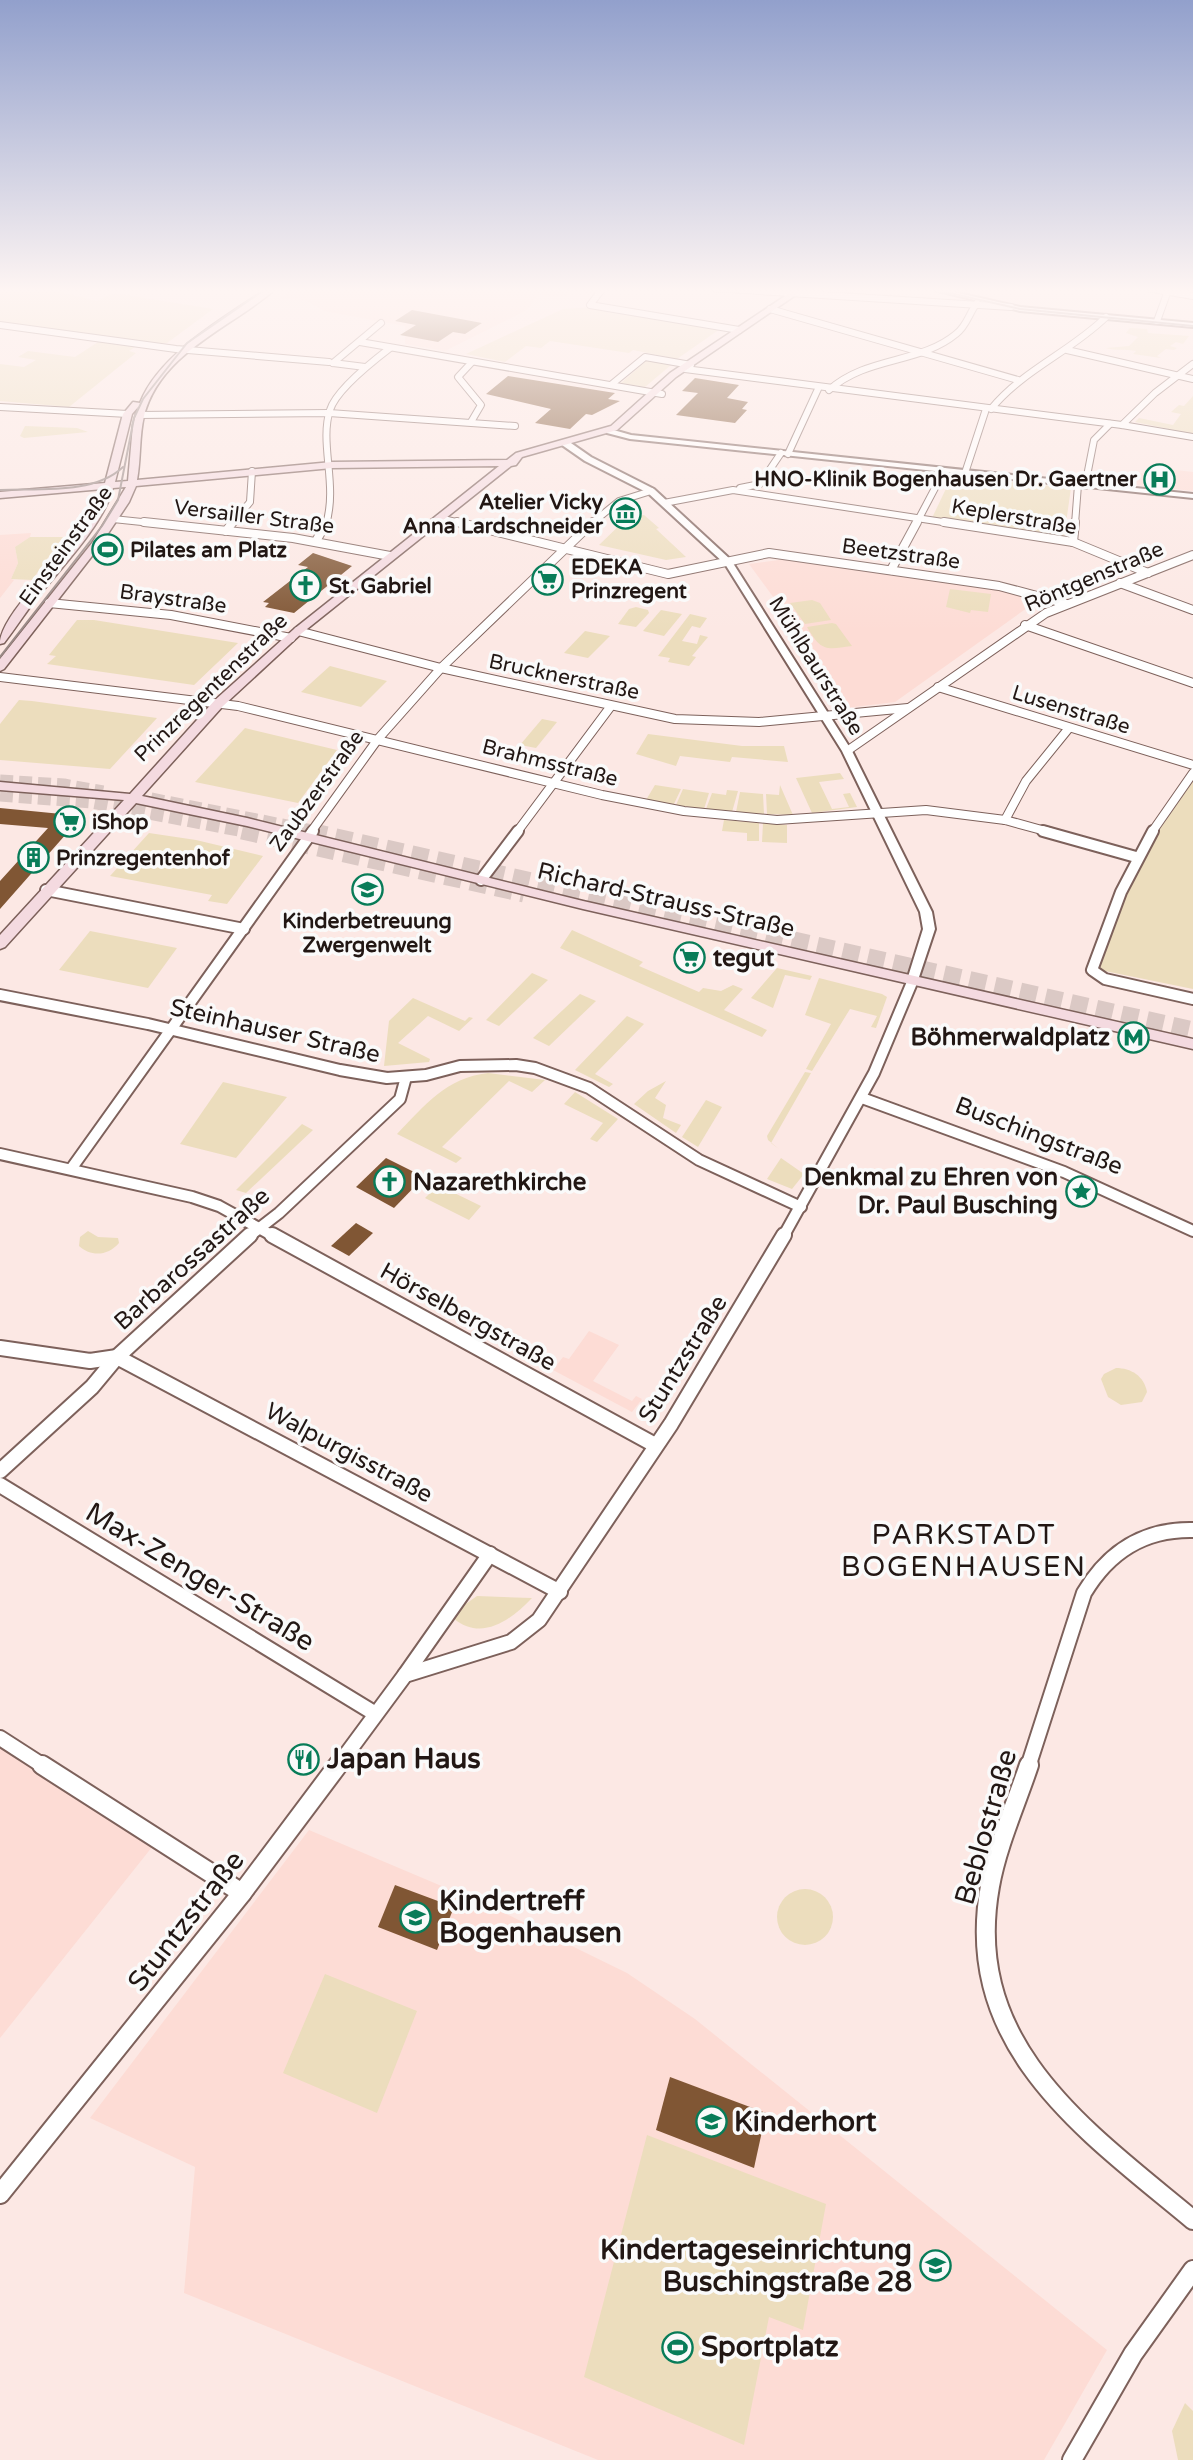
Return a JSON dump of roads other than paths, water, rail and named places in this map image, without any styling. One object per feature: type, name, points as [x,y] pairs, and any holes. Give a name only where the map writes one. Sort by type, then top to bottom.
[{"type":"main road","name":"Einsteinstraße","points":[[0,641],[94,519],[134,415],[143,403]]},
{"type":"main road","name":"Prinzregentenstraße","points":[[0,944],[128,800],[219,704],[295,634],[509,464],[610,430],[645,403]]},
{"type":"main road","name":"Prinzregentenstraße","points":[[568,445],[620,434],[649,403]]},
{"type":"main road","name":"Einsteinstraße","points":[[0,667],[113,519],[133,481],[134,415]]},
{"type":"main road","points":[[0,495],[332,464],[509,464]]},
{"type":"main road","points":[[0,487],[110,483]]},
{"type":"main road","points":[[0,786],[113,794],[128,800]]},
{"type":"main road","points":[[0,796],[105,803],[128,800]]},
{"type":"main road","name":"Richard-Strauss-Straße","points":[[128,800],[307,836],[481,880],[1193,1044]]},
{"type":"street","points":[[316,541],[327,526],[332,464],[329,413],[335,403]]},
{"type":"street","points":[[471,422],[481,405],[479,403]]},
{"type":"street","points":[[733,489],[760,484],[785,454],[811,403]]},
{"type":"street","points":[[936,403],[1122,425],[1193,437]]},
{"type":"street","points":[[965,473],[988,409],[993,403]]},
{"type":"street","points":[[1122,425],[1147,403]]},
{"type":"street","points":[[0,416],[4,407],[134,415],[329,413],[515,426]]},
{"type":"street","points":[[1073,542],[1081,485],[1094,440],[1110,424]]},
{"type":"street","points":[[610,430],[620,434],[785,454],[1193,496]]},
{"type":"street","name":"Mühlbaurstraße","points":[[568,445],[651,492],[728,562],[847,751],[926,912],[929,929],[913,980]]},
{"type":"street","points":[[226,531],[250,502],[252,471]]},
{"type":"street","points":[[891,570],[944,471]]},
{"type":"street","name":"Keplerstraße","points":[[664,503],[733,489],[1073,542],[1148,573]]},
{"type":"street","name":"Zaubzerstraße","points":[[71,1169],[378,739],[441,667],[562,549],[619,501],[651,492]]},
{"type":"street","points":[[439,518],[562,549]]},
{"type":"street","name":"Versailler Straße","points":[[113,519],[316,541],[390,556]]},
{"type":"street","name":"Beetzstraße","points":[[562,549],[668,574],[769,553],[1016,589],[1067,604]]},
{"type":"street","name":"Röntgenstraße","points":[[847,751],[1025,625],[1067,604],[1193,555]]},
{"type":"street","points":[[1120,583],[1193,610]]},
{"type":"street","name":"Braystraße","points":[[49,603],[122,608],[295,634]]},
{"type":"street","points":[[1025,625],[1193,683]]},
{"type":"street","name":"Brucknerstraße","points":[[295,634],[611,706],[707,722],[759,722],[827,716]]},
{"type":"street","name":"Brahmsstraße","points":[[0,677],[219,704],[378,739],[626,800],[723,816],[807,820],[926,810],[1005,820],[1136,857]]},
{"type":"street","name":"Lusenstraße","points":[[938,687],[1193,765]]},
{"type":"street","points":[[481,880],[611,706]]},
{"type":"street","name":"Röntgenstraße","points":[[827,716],[908,708]]},
{"type":"street","points":[[1005,820],[1026,780],[1069,728]]},
{"type":"street","points":[[1193,773],[1174,796],[1136,857],[1116,896],[1092,970],[1105,979],[1193,999]]},
{"type":"street","points":[[46,890],[244,929]]},
{"type":"street","name":"Stuntzstraße","points":[[405,1675],[511,1642],[539,1620],[560,1592],[734,1322],[801,1206],[862,1098],[913,980]]},
{"type":"street","name":"Steinhauser Straße","points":[[0,995],[172,1030],[340,1070],[406,1077],[460,1066],[516,1065],[555,1074],[597,1092],[679,1149],[754,1188],[801,1206]]},
{"type":"street","name":"Barbarossastraße","points":[[0,1471],[92,1387],[117,1357],[258,1228],[279,1213],[400,1099],[406,1077]]},
{"type":"street","name":"Buschingstraße","points":[[862,1098],[1064,1172],[1193,1231]]},
{"type":"street","name":"Hörselbergstraße","points":[[0,1154],[192,1197],[219,1206],[655,1446]]},
{"type":"street","points":[[0,1348],[90,1361],[117,1357]]},
{"type":"street","name":"Walpurgisstraße","points":[[117,1357],[560,1592]]},
{"type":"street","name":"Max-Zenger-Straße","points":[[0,1485],[374,1713]]},
{"type":"street","name":"Beblostraße","points":[[1193,1530],[1176,1528],[1151,1532],[1111,1556],[1095,1573],[1084,1593],[990,1886],[985,1919],[986,1964],[993,2001],[1009,2039],[1068,2114],[1193,2220]]},
{"type":"street","name":"Stuntzstraße","points":[[0,2194],[302,1816],[490,1554]]},
{"type":"street","points":[[0,1738],[242,1893]]},
{"type":"street","points":[[1072,2460],[1133,2354],[1193,2270]]},
{"type":"tunnel","points":[[0,781],[64,785],[103,792]]},
{"type":"tunnel","points":[[0,795],[91,802],[249,832]]},
{"type":"tunnel","points":[[151,799],[317,832]]},
{"type":"tunnel","points":[[242,831],[524,894]]},
{"type":"tunnel","points":[[310,831],[1193,1030]]},
{"type":"tram line","points":[[0,657],[102,526],[118,500],[134,418],[141,403]]},
{"type":"tram line","points":[[0,490],[81,486],[111,476],[123,467]]},
{"type":"place","name":"HNO-Klinik Bogenhausen Dr. Gaertner","points":[[1160,479]]},
{"type":"place","name":"Atelier Vicky Anna Lardschneider","points":[[626,514]]},
{"type":"place","name":"Pilates am Platz","points":[[107,550]]},
{"type":"place","name":"EDEKA Prinzregent","points":[[548,579]]},
{"type":"place","name":"St. Gabriel","points":[[306,586]]},
{"type":"place","name":"iShop","points":[[69,822]]},
{"type":"place","name":"Prinzregentenhof","points":[[33,858]]},
{"type":"place","name":"Kinderbetreuung Zwergenwelt","points":[[367,889]]},
{"type":"place","name":"tegut","points":[[690,958]]},
{"type":"place","name":"Böhmerwaldplatz","points":[[1133,1037]]},
{"type":"place","name":"Nazarethkirche","points":[[390,1182]]},
{"type":"place","name":"Denkmal zu Ehren von Dr. Paul Busching","points":[[1081,1191]]},
{"type":"place","name":"Japan Haus","points":[[304,1759]]},
{"type":"place","name":"Kindertreff Bogenhausen","points":[[416,1917]]},
{"type":"place","name":"Kinderhort","points":[[711,2122]]},
{"type":"place","name":"Kindertageseinrichtung Buschingstraße 28","points":[[935,2266]]},
{"type":"place","name":"Sportplatz","points":[[678,2347]]},
{"type":"district","name":"PARKSTADT BOGENHAUSEN","points":[[964,1551]]}]
